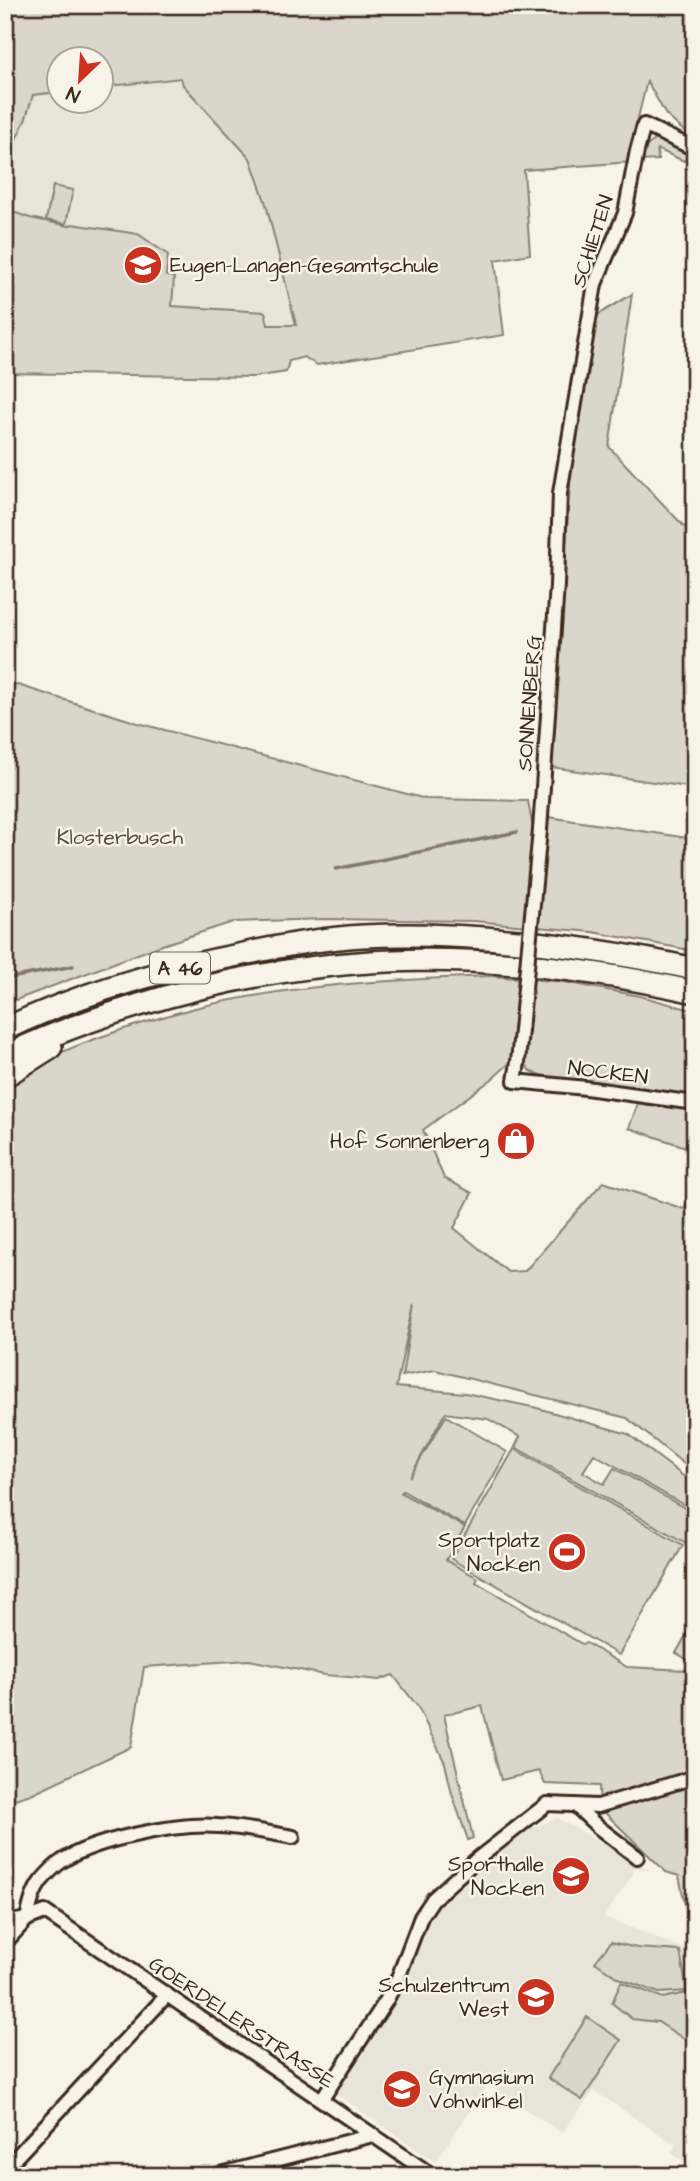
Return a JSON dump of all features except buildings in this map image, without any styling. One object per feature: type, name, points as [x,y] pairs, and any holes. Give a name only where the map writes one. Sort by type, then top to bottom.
[{"type":"highway","name":"A 46","points":[[5,1029],[95,992],[198,963],[280,947],[362,936],[501,939],[648,959],[695,970]]},
{"type":"highway","name":"A 46","points":[[5,1056],[37,1040],[90,1020],[192,989],[248,976],[316,966],[410,960],[472,960],[557,967],[652,982],[695,992]]},
{"type":"highway","points":[[5,1076],[90,1020]]},
{"type":"street","name":"SCHIETEN","points":[[587,329],[595,284],[625,213],[636,150],[644,125],[695,149]]},
{"type":"street","name":"SONNENBERG","points":[[515,1081],[540,830],[557,584],[560,493],[587,329]]},
{"type":"street","name":"NOCKEN","points":[[515,1081],[695,1103]]},
{"type":"street","points":[[322,2099],[386,2001],[398,1978],[421,1917],[433,1899],[475,1860],[547,1804],[598,1806],[695,1777]]},
{"type":"street","points":[[575,1805],[637,1857]]},
{"type":"street","points":[[5,1943],[27,1919],[30,1900],[40,1882],[60,1863],[79,1852],[102,1844],[184,1826],[235,1827],[293,1838]]},
{"type":"street","name":"GOERDELERSTRASSE","points":[[27,1919],[45,1912],[433,2176]]},
{"type":"street","points":[[5,1923],[27,1919]]},
{"type":"street","points":[[5,2169],[167,1995]]},
{"type":"street","points":[[213,2176],[373,2135]]},
{"type":"shaded area","name":"Eugen-Langen-Gesamtschule","points":[[181,78],[183,85],[250,157],[266,204],[304,357],[289,361],[286,372],[254,377],[5,373],[5,161],[25,121],[33,95],[46,94],[46,116],[116,116],[116,85]]},
{"type":"shaded area","name":"Schulzentrum West","points":[[558,1818],[651,1871],[633,1867],[633,1874],[604,1917],[695,1953],[695,1989],[659,2005],[695,2020],[695,2169],[671,2153],[676,2145],[594,2091],[562,2133],[488,2085],[435,2162],[332,2091],[405,1984],[428,1924],[440,1906],[522,1832]]},
{"type":"green space","points":[[5,5],[695,5],[695,141],[666,115],[647,81],[631,162],[524,170],[530,254],[495,260],[504,335],[317,365],[304,357],[289,361],[286,372],[254,377],[5,373],[5,209],[30,218],[69,226],[72,224],[138,234],[168,255],[166,276],[174,277],[172,306],[265,312],[268,325],[296,325],[266,204],[250,158],[183,85],[181,78],[116,85],[116,46],[46,46],[46,94],[33,95],[25,121],[5,161]]},
{"type":"green space","points":[[655,140],[668,141],[694,152],[684,161],[657,149],[658,160],[640,161],[643,149]]},
{"type":"green space","points":[[53,186],[73,190],[66,224],[46,220]]},
{"type":"green space","points":[[632,294],[609,447],[695,538],[695,788],[550,767],[571,472],[593,318]]},
{"type":"green space","name":"Klosterbusch","points":[[5,681],[138,723],[426,799],[528,801],[533,829],[545,831],[548,817],[695,839],[695,951],[593,932],[474,921],[326,919],[233,922],[159,946],[5,1004]]},
{"type":"green space","points":[[491,976],[564,982],[640,996],[695,1011],[695,1097],[549,1079],[529,1070],[525,1063],[512,1061],[423,1130],[444,1178],[472,1193],[454,1228],[508,1272],[525,1271],[603,1182],[684,1209],[695,1188],[695,1473],[627,1418],[435,1370],[402,1376],[414,1304],[396,1387],[465,1393],[537,1408],[628,1434],[695,1485],[695,1511],[594,1454],[583,1472],[604,1484],[614,1468],[695,1514],[695,1527],[686,1543],[515,1447],[520,1437],[488,1419],[445,1413],[410,1477],[446,1416],[507,1452],[465,1526],[403,1491],[401,1493],[465,1527],[446,1560],[478,1578],[476,1582],[627,1667],[686,1670],[695,1675],[695,1951],[679,1876],[666,1872],[600,1808],[599,1786],[545,1784],[539,1771],[501,1780],[482,1706],[444,1715],[473,1838],[468,1840],[452,1794],[445,1763],[418,1707],[393,1675],[379,1680],[325,1675],[249,1660],[144,1667],[131,1747],[31,1794],[5,1802],[5,1087],[32,1068],[77,1046],[195,1008],[305,988]]},
{"type":"green space","points":[[639,1100],[695,1109],[695,1150],[629,1128]]},
{"type":"green space","name":"Sportplatz Nocken","points":[[514,1449],[683,1545],[619,1655],[451,1559]]},
{"type":"green space","points":[[695,1620],[695,1664],[676,1653]]},
{"type":"green space","points":[[611,1942],[637,1948],[680,1951],[687,1991],[659,1993],[618,1978],[595,1962]]},
{"type":"green space","points":[[621,1982],[663,1998],[695,1991],[695,2046],[658,2022],[632,2019],[612,2003]]},
{"type":"green space","points":[[587,2017],[621,2040],[582,2100],[548,2078]]},
{"type":"waterway","points":[[336,869],[517,832]]},
{"type":"waterway","points":[[5,979],[73,966]]},
{"type":"place","name":"Eugen-Langen-Gesamtschule","points":[[143,265]]},
{"type":"place","name":"Hof Sonnenberg","points":[[516,1141]]},
{"type":"place","name":"Sportplatz Nocken","points":[[567,1552]]},
{"type":"place","name":"Sporthalle Nocken","points":[[571,1876]]},
{"type":"place","name":"Schulzentrum West","points":[[536,1997]]},
{"type":"place","name":"Gymnasium Vohwinkel","points":[[402,2089]]}]
